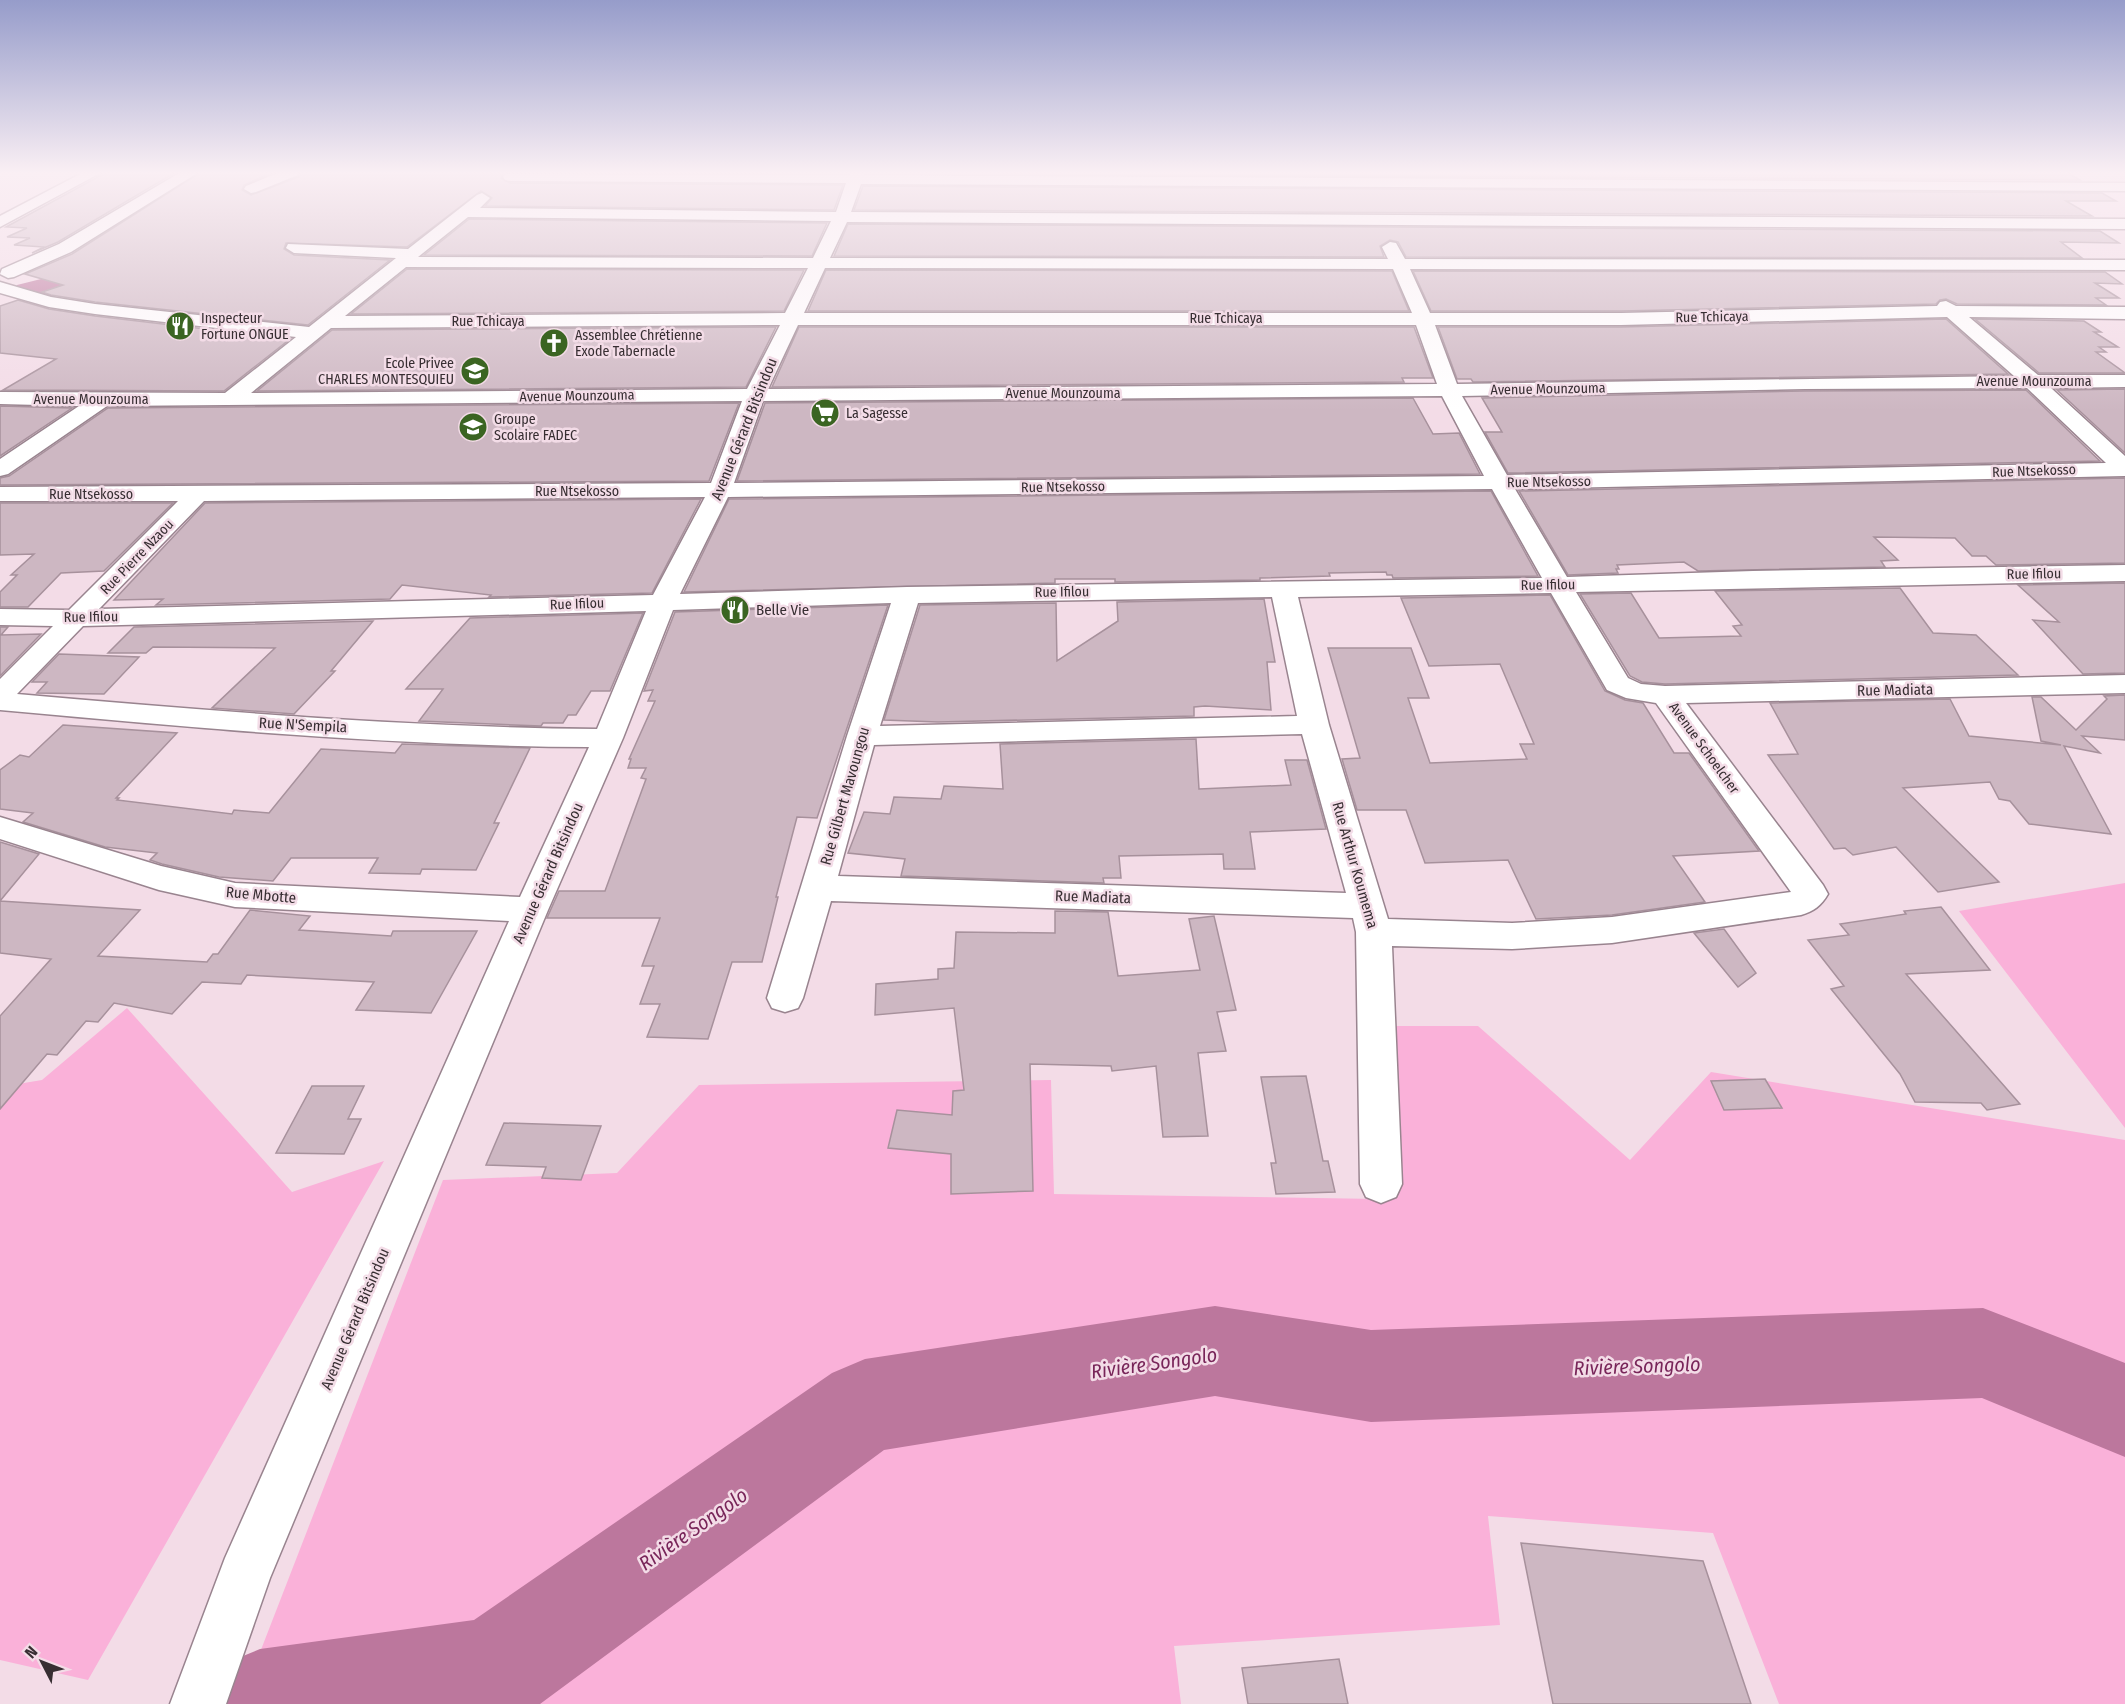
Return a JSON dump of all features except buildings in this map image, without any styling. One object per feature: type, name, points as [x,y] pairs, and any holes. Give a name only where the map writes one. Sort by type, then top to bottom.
[{"type":"street","points":[[2,277],[57,252]]},
{"type":"street","points":[[334,252],[407,258],[505,252]]},
{"type":"street","points":[[230,399],[415,252]]},
{"type":"street","points":[[756,252],[818,264],[2125,265]]},
{"type":"street","name":"Avenue Gérard Bitsindou","points":[[198,1704],[244,1577],[531,910],[608,738],[663,600],[720,490],[755,394],[824,252]]},
{"type":"street","name":"Avenue Schoelcher","points":[[1392,252],[1413,291],[1449,390],[1499,482],[1617,684],[1636,692],[1665,695],[1810,894],[1806,901]]},
{"type":"street","points":[[1883,252],[1917,281]]},
{"type":"street","name":"Rue Tchicaya","points":[[2,277],[49,302],[95,309],[320,327],[791,319],[1621,319],[1952,311],[2125,313]]},
{"type":"street","points":[[1934,296],[2032,381],[2125,468]]},
{"type":"street","name":"Avenue Mounzouma","points":[[0,398],[102,400],[1449,390],[2125,381]]},
{"type":"street","points":[[0,469],[102,400]]},
{"type":"street","name":"Rue Ntsekosso","points":[[0,494],[198,495],[1499,482],[1868,477],[2125,468]]},
{"type":"street","name":"Rue Pierre Nzaou","points":[[0,695],[198,495]]},
{"type":"street","name":"Rue Ifilou","points":[[0,617],[77,618],[405,610],[663,600],[2125,573]]},
{"type":"street","name":"Rue Arthur Koumema","points":[[1282,589],[1314,725],[1371,919],[1381,1184]]},
{"type":"street","name":"Rue Gilbert Mavoungou","points":[[785,998],[862,736],[907,595]]},
{"type":"street","name":"Rue Madiata","points":[[1665,695],[2125,684]]},
{"type":"street","name":"Rue N'Sempila","points":[[0,701],[234,722],[479,737],[608,738]]},
{"type":"street","points":[[862,736],[1314,725]]},
{"type":"street","name":"Rue Mbotte","points":[[0,828],[159,878],[235,895],[531,910]]},
{"type":"street","name":"Rue Madiata","points":[[818,888],[1371,919],[1512,936],[1612,930],[1806,901]]},
{"type":"shaded area","points":[[2125,883],[2125,1128],[1959,911]]},
{"type":"shaded area","points":[[127,1008],[292,1192],[384,1161],[88,1680],[0,1660],[0,1087],[42,1080]]},
{"type":"shaded area","points":[[1364,1026],[1478,1026],[1630,1160],[1711,1072],[2125,1140],[2125,1704],[1779,1704],[1713,1533],[1488,1516],[1500,1625],[1174,1646],[1181,1704],[240,1704],[443,1180],[617,1173],[699,1085],[1051,1080],[1054,1194],[1378,1199]]},
{"type":"waterway","points":[[29,292],[145,263]]},
{"type":"waterway","name":"Rivière Songolo","points":[[260,1704],[493,1672],[865,1406],[1215,1351],[1371,1376],[1983,1353],[2125,1410]]},
{"type":"place","name":"Inspecteur Fortune ONGUE","points":[[180,326]]},
{"type":"place","name":"Assemblee Chrétienne Exode Tabernacle","points":[[554,343]]},
{"type":"place","name":"Ecole Privee CHARLES MONTESQUIEU","points":[[475,371]]},
{"type":"place","name":"La Sagesse","points":[[825,413]]},
{"type":"place","name":"Groupe Scolaire FADEC","points":[[473,427]]},
{"type":"place","name":"Belle Vie","points":[[735,610]]}]
